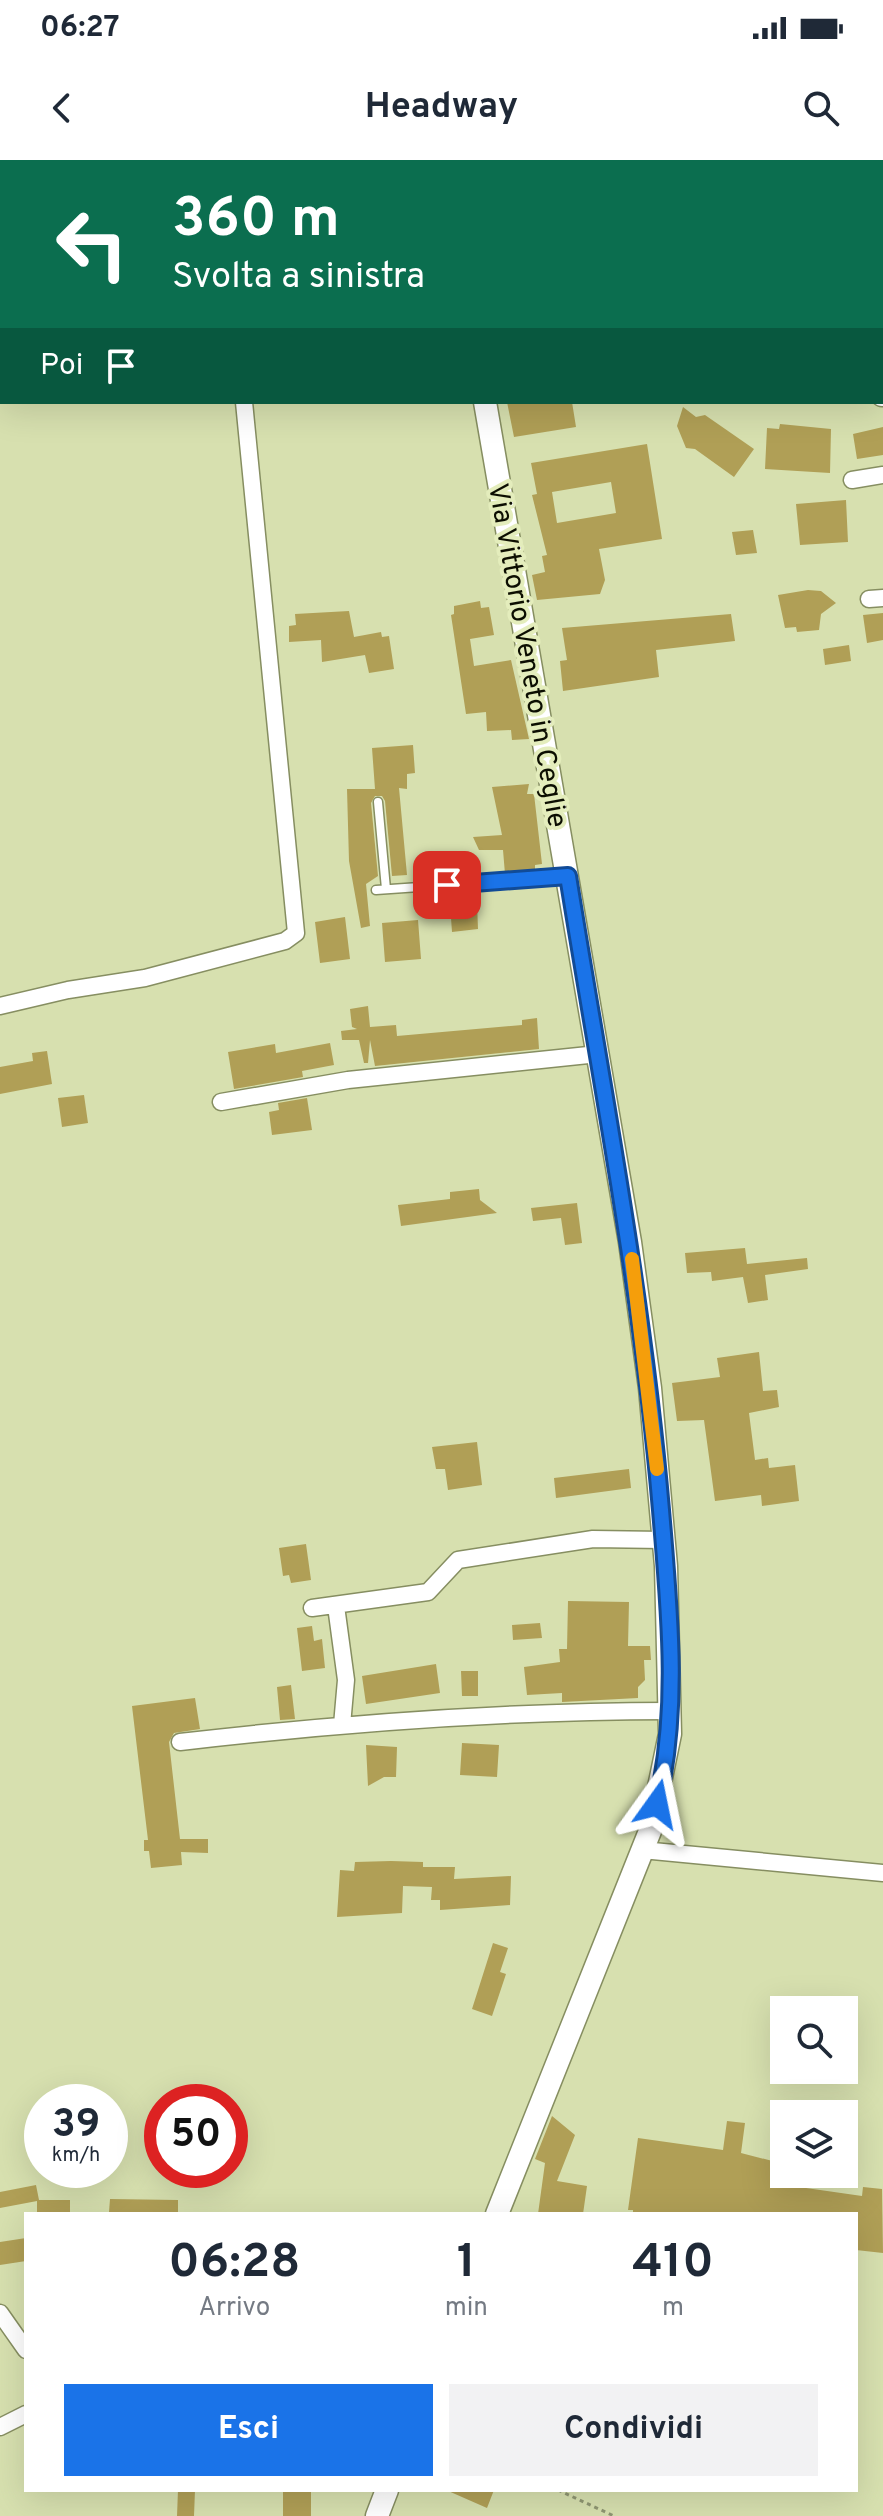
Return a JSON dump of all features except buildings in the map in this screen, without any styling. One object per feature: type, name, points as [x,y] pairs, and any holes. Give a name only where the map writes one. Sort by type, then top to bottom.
[{"type":"main road","name":"Via Vittorio Veneto in Ceglie","points":[[485,404],[598,1054],[650,1388],[663,1540],[670,1711],[663,1778],[642,1850],[498,2212]]},
{"type":"main road","points":[[377,2516],[386,2492]]},
{"type":"street","points":[[0,1006],[68,990],[145,978],[285,941],[296,933],[244,404]]},
{"type":"street","points":[[852,480],[883,475]]},
{"type":"street","points":[[221,1102],[348,1080],[598,1054]]},
{"type":"street","points":[[312,1608],[428,1592],[458,1560],[593,1539],[663,1540]]},
{"type":"street","points":[[336,1606],[346,1680],[342,1725]]},
{"type":"street","points":[[180,1742],[342,1725],[533,1711],[670,1711]]},
{"type":"street","points":[[642,1850],[883,1873]]},
{"type":"street","points":[[0,2313],[24,2347]]},
{"type":"street","points":[[0,2427],[24,2415]]},
{"type":"lane","points":[[378,802],[386,889]]},
{"type":"lane","points":[[376,890],[568,876]]},
{"type":"path","points":[[562,2492],[614,2516]]},
{"type":"slow traffic","points":[[632,1259],[650,1388],[657,1469]]},
{"type":"route","points":[[447,885],[568,876],[630,1242],[650,1388],[666,1566],[670,1687],[670,1734],[657,1804]]}]
